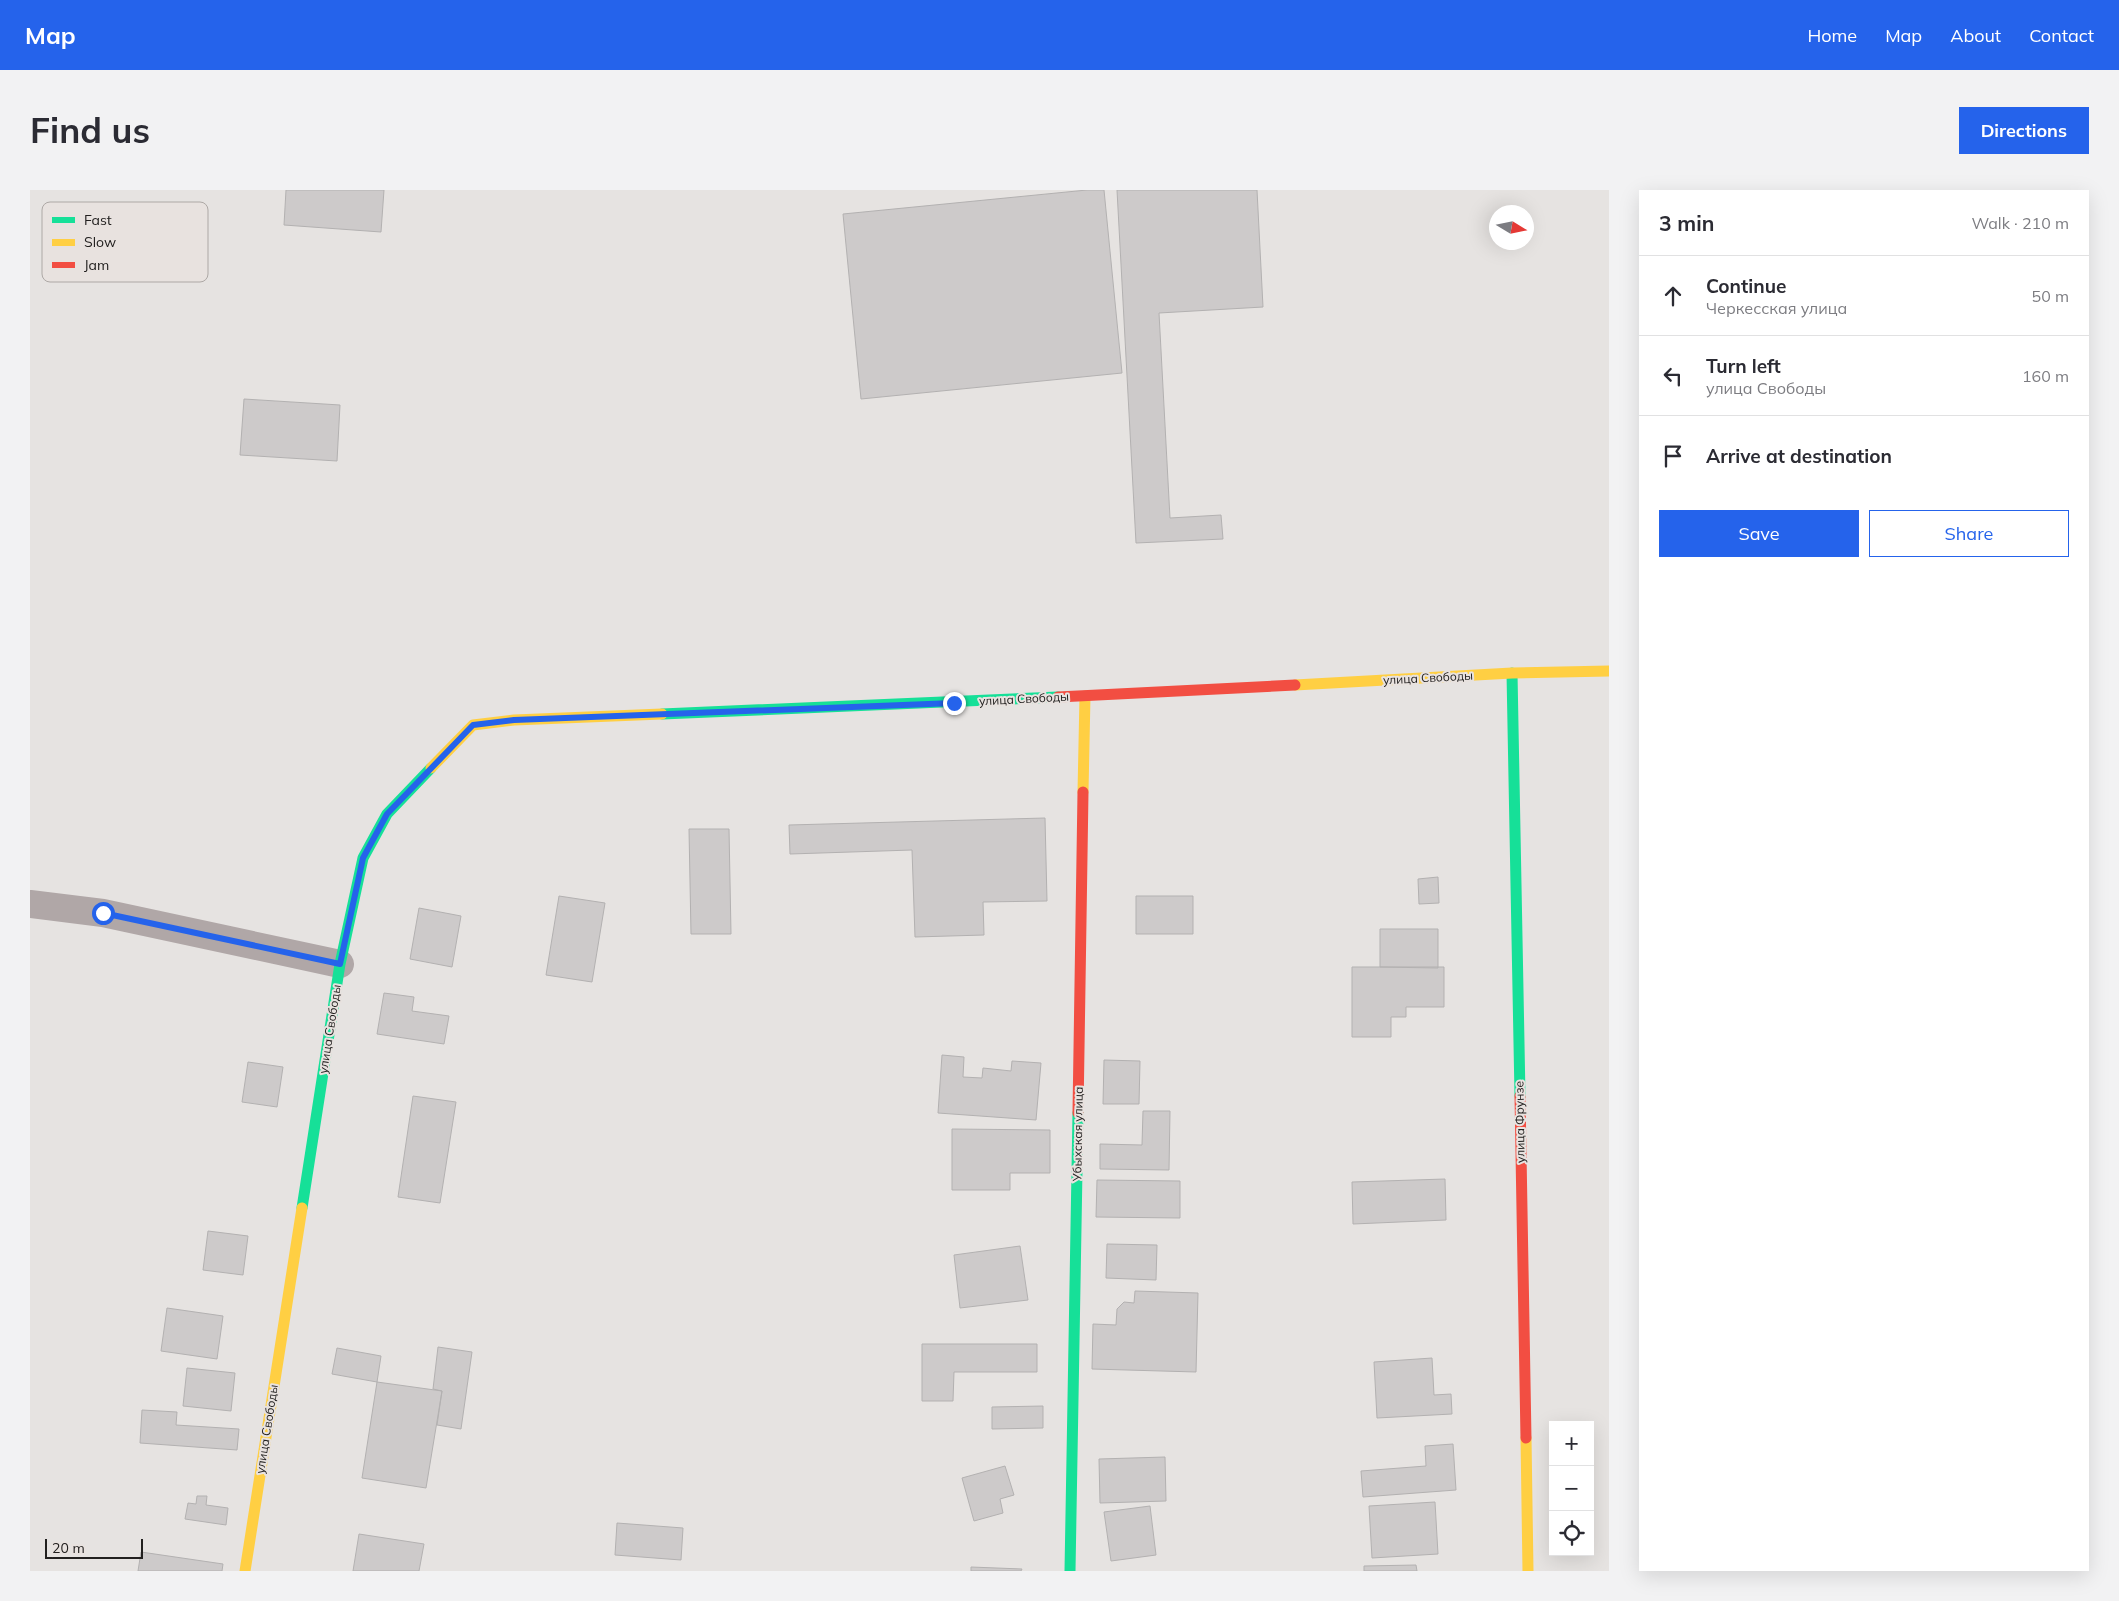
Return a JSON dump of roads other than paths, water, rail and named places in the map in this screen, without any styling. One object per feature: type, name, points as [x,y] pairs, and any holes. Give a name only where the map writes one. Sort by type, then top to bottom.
[{"type":"street","name":"улица Свободы","points":[[245,1571],[340,964],[363,858],[387,814],[473,725],[514,720],[1085,696],[1512,673],[1609,671]]},
{"type":"street","name":"улица Фрунзе","points":[[1512,673],[1528,1571]]},
{"type":"street","name":"Убыхская улица","points":[[1070,1571],[1085,696]]},
{"type":"street","points":[[30,904],[103,913],[340,964]]}]
